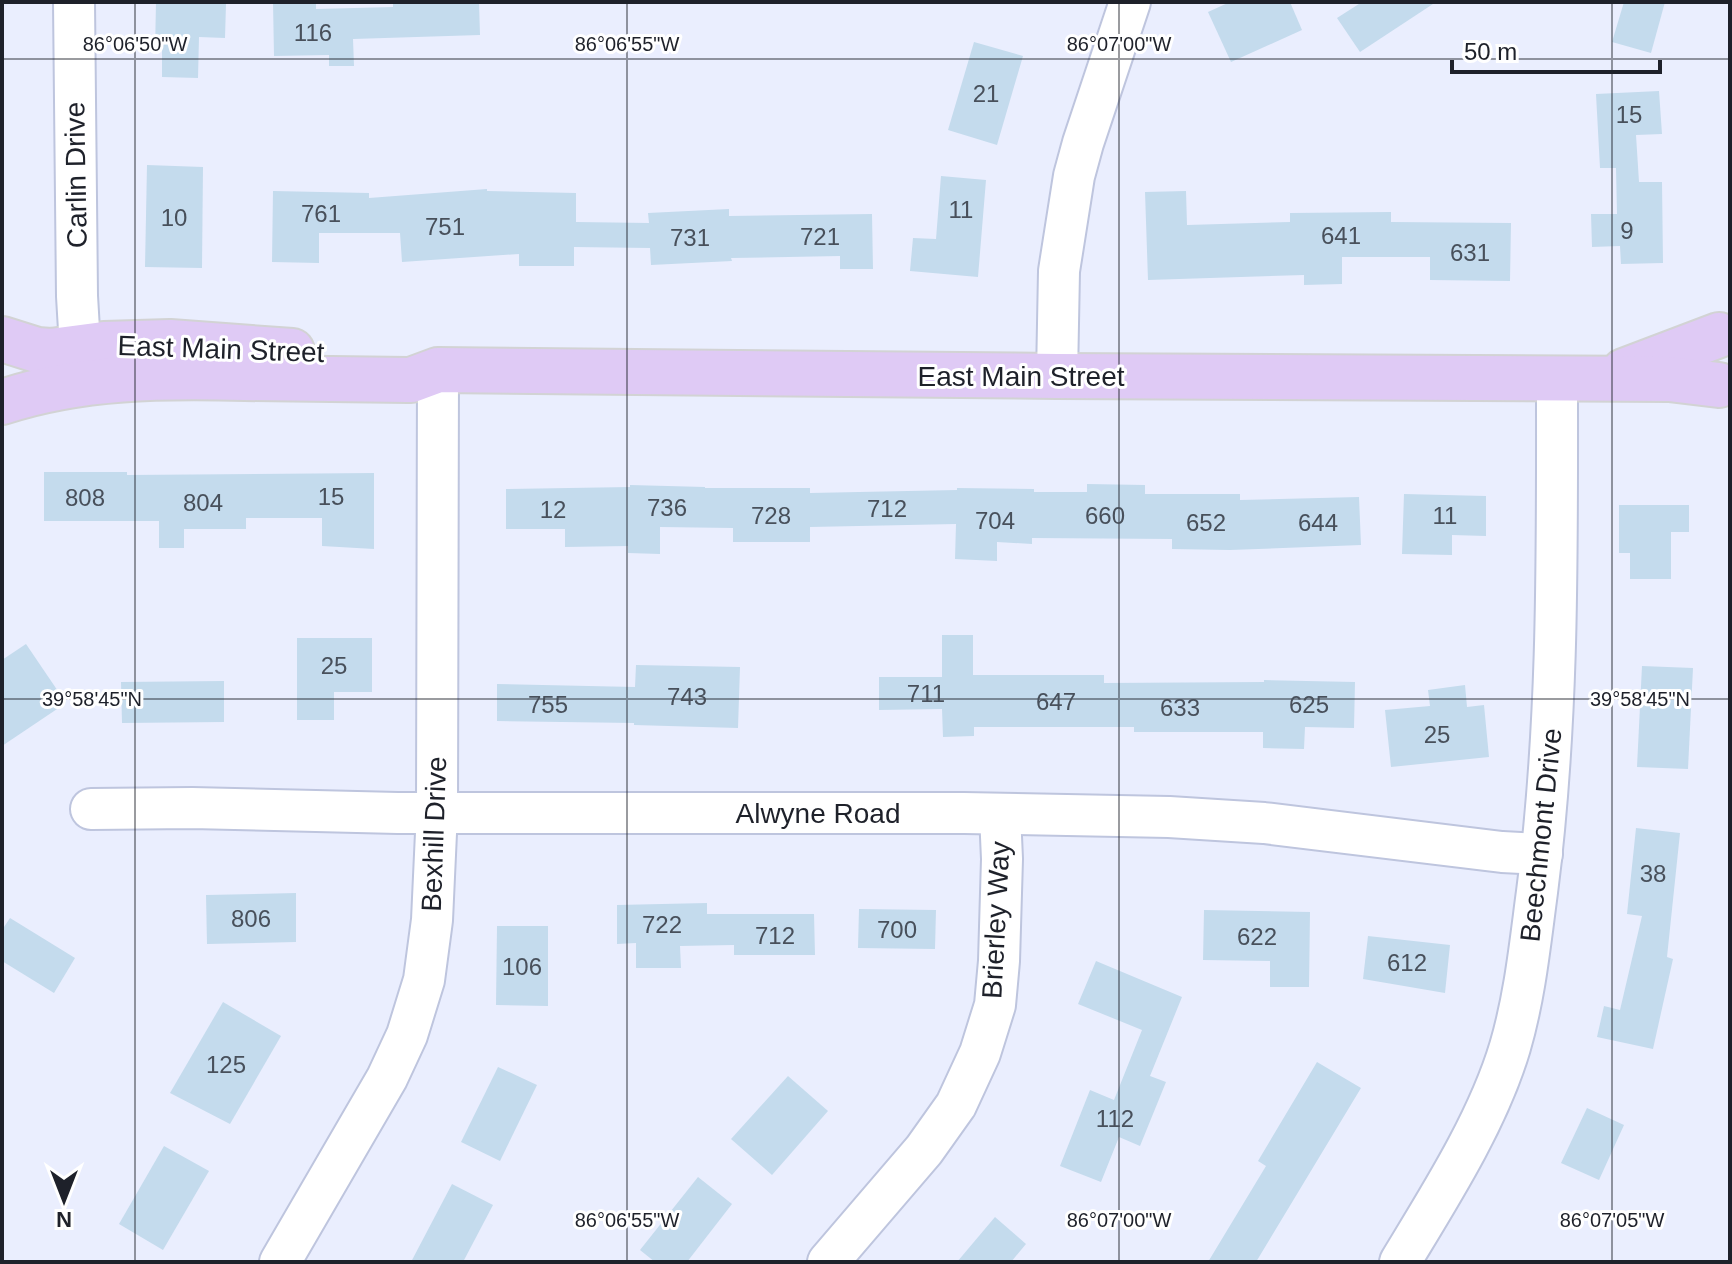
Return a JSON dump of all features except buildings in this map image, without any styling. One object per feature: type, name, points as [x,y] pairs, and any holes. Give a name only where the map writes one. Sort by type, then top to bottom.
[{"type":"main road","name":"East Main Street","points":[[1603,379],[1727,324]]},
{"type":"main road","points":[[1724,392],[1713,364],[1714,347],[1727,324]]},
{"type":"main road","name":"East Main Street","points":[[2,339],[51,351],[104,344],[170,342],[326,354],[415,356],[438,370]]},
{"type":"main road","name":"East Main Street","points":[[2,402],[31,392],[108,379],[411,380],[438,370],[1669,379],[1724,392]]},
{"type":"street","name":"Carlin Drive","points":[[74,2],[80,347]]},
{"type":"street","points":[[1057,376],[1059,271],[1074,176],[1130,2]]},
{"type":"street","name":"Bexhill Drive","points":[[280,1262],[387,1078],[407,1035],[424,980],[432,920],[437,811],[438,370]]},
{"type":"street","name":"Beechmont Drive","points":[[1400,1262],[1444,1190],[1487,1106],[1510,1047],[1526,977],[1550,784],[1557,378]]},
{"type":"street","name":"Alwyne Road","points":[[91,809],[1169,817],[1264,823],[1542,854]]},
{"type":"street","name":"Brierley Way","points":[[828,1262],[924,1150],[956,1105],[980,1053],[995,1005],[999,961],[1000,814]]}]
